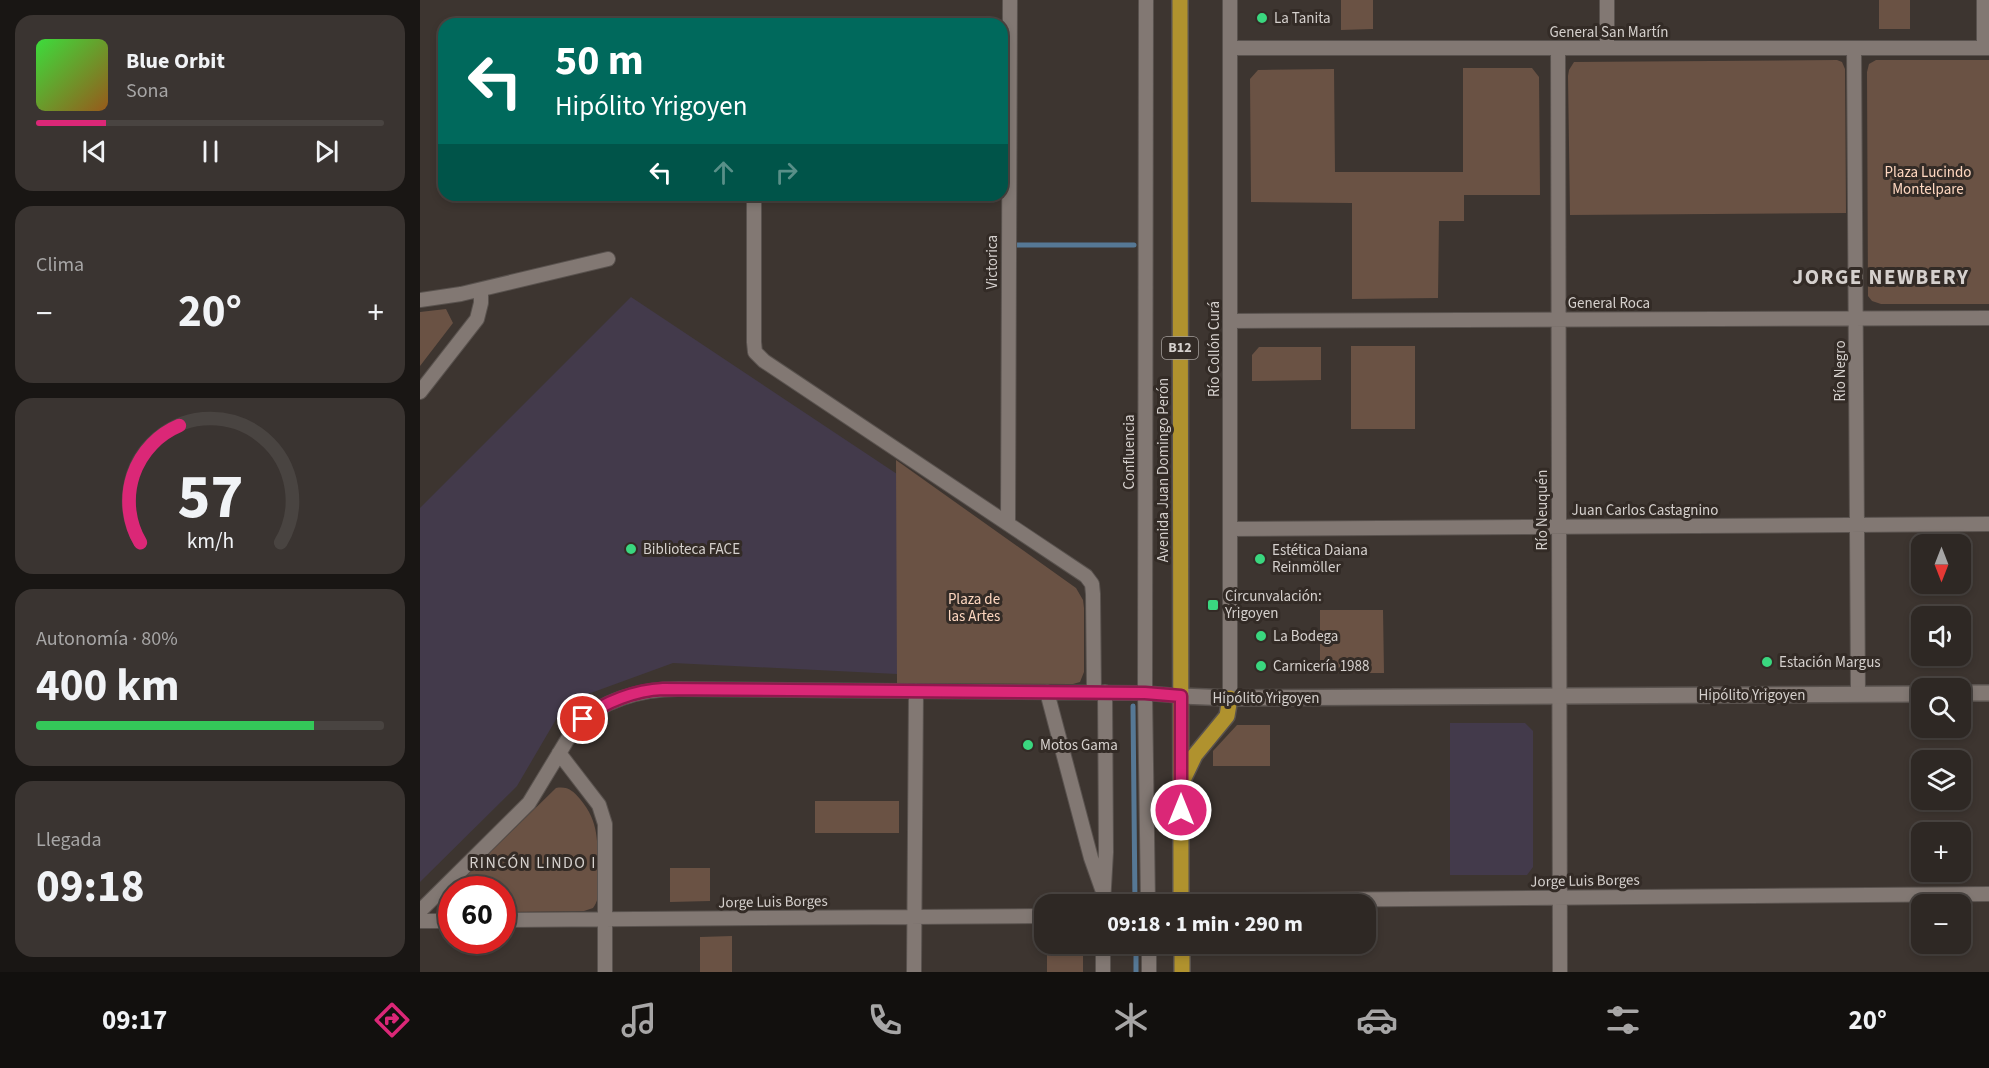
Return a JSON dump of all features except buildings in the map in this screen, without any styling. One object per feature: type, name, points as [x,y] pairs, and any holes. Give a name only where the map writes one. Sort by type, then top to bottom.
[{"type":"main road","name":"Avenida Juan Domingo Perón","points":[[1180,0],[1181,894]]},
{"type":"main road","points":[[1181,787],[1195,755],[1227,716],[1230,698]]},
{"type":"main road","points":[[1182,954],[1182,972]]},
{"type":"street","name":"Victorica","points":[[1008,24],[1010,0]]},
{"type":"street","name":"Confluencia","points":[[1146,0],[1145,693],[1148,894]]},
{"type":"street","name":"Río Collón Curá","points":[[1230,0],[1230,698]]},
{"type":"street","points":[[1607,0],[1607,48]]},
{"type":"street","points":[[1984,0],[1986,48]]},
{"type":"street","name":"General San Martín","points":[[1230,48],[1986,48]]},
{"type":"street","name":"Río Neuquén","points":[[1558,48],[1560,972]]},
{"type":"street","name":"Río Negro","points":[[1854,48],[1858,694]]},
{"type":"street","points":[[754,201],[755,352],[764,361],[1082,574],[1092,584],[1100,692],[1106,852],[1104,894]]},
{"type":"street","name":"Victorica","points":[[1007,201],[1008,524]]},
{"type":"street","points":[[420,300],[449,297],[608,259]]},
{"type":"street","points":[[420,392],[477,319],[481,290]]},
{"type":"street","name":"General Roca","points":[[1230,321],[1989,318]]},
{"type":"street","name":"Juan Carlos Castagnino","points":[[1230,529],[1989,524]]},
{"type":"street","name":"Hipólito Yrigoyen","points":[[420,911],[529,803],[575,727],[587,715],[648,690],[1100,692],[1230,698],[1911,694]]},
{"type":"street","points":[[914,972],[916,691]]},
{"type":"street","points":[[1047,692],[1102,894]]},
{"type":"street","points":[[1971,693],[1989,693]]},
{"type":"street","points":[[559,753],[593,796],[602,814],[606,836],[605,972]]},
{"type":"street","name":"Jorge Luis Borges","points":[[1376,900],[1989,894]]},
{"type":"street","name":"Jorge Luis Borges","points":[[516,921],[1034,916]]},
{"type":"street","points":[[420,921],[438,921]]},
{"type":"street","points":[[1103,954],[1103,972]]},
{"type":"street","points":[[1149,954],[1149,972]]},
{"type":"shaded area","points":[[631,297],[897,474],[897,674],[673,663],[588,694],[566,707],[558,716],[517,786],[420,882],[420,508]]},
{"type":"shaded area","points":[[1450,723],[1525,723],[1533,731],[1533,867],[1527,875],[1450,875]]},
{"type":"green space","points":[[1341,0],[1373,0],[1373,29],[1341,30]]},
{"type":"green space","points":[[1879,0],[1910,0],[1910,29],[1879,29]]},
{"type":"green space","points":[[1837,60],[1842,62],[1845,69],[1846,213],[1570,215],[1568,76],[1574,62]]},
{"type":"green space","name":"Plaza Lucindo Montelpare","points":[[1876,60],[1989,60],[1989,304],[1881,304],[1872,301],[1868,296],[1867,72],[1869,64]]},
{"type":"green space","points":[[1463,68],[1532,68],[1539,77],[1540,195],[1464,195],[1464,221],[1439,221],[1438,298],[1352,299],[1352,203],[1251,202],[1250,79],[1258,70],[1334,69],[1335,172],[1463,172]]},
{"type":"green space","points":[[446,309],[453,323],[420,366],[420,312]]},
{"type":"green space","points":[[1351,346],[1415,346],[1415,429],[1351,429]]},
{"type":"green space","points":[[1259,347],[1321,347],[1321,380],[1252,381],[1252,355]]},
{"type":"green space","name":"Plaza de las Artes","points":[[896,460],[1076,588],[1083,600],[1084,608],[1084,672],[1080,682],[1073,684],[897,683]]},
{"type":"green space","points":[[1320,610],[1383,610],[1384,673],[1320,673]]},
{"type":"green space","points":[[1237,725],[1270,725],[1270,766],[1213,766],[1213,751]]},
{"type":"green space","points":[[556,788],[567,788],[575,794],[591,816],[597,842],[599,890],[593,908],[584,911],[516,912],[516,876],[466,876]]},
{"type":"green space","points":[[815,801],[899,801],[899,833],[815,833]]},
{"type":"green space","points":[[670,868],[710,868],[710,901],[670,902]]},
{"type":"green space","points":[[732,936],[732,972],[700,972],[700,937]]},
{"type":"green space","points":[[1047,954],[1083,954],[1083,972],[1047,972]]},
{"type":"waterway","points":[[1010,245],[1134,245]]},
{"type":"waterway","points":[[1133,706],[1135,894]]},
{"type":"waterway","points":[[1136,954],[1136,972]]},
{"type":"place","name":"La Tanita","points":[[1262,18]]},
{"type":"place","name":"Biblioteca FACE","points":[[631,549]]},
{"type":"place","name":"Estética Daiana Reinmöller","points":[[1260,559]]},
{"type":"place","name":"Circunvalación: Yrigoyen","points":[[1213,605]]},
{"type":"place","name":"La Bodega","points":[[1261,636]]},
{"type":"place","name":"Estación Margus","points":[[1767,662]]},
{"type":"place","name":"Carnicería 1988","points":[[1261,666]]},
{"type":"place","name":"Motos Gama","points":[[1028,745]]},
{"type":"district","name":"JORGE NEWBERY","points":[[1881,277]]},
{"type":"district","name":"RINCÓN LINDO I","points":[[533,863]]},
{"type":"route","points":[[583,719],[599,708],[632,695],[648,690],[663,689],[1176,695],[1181,696],[1181,810]]}]
